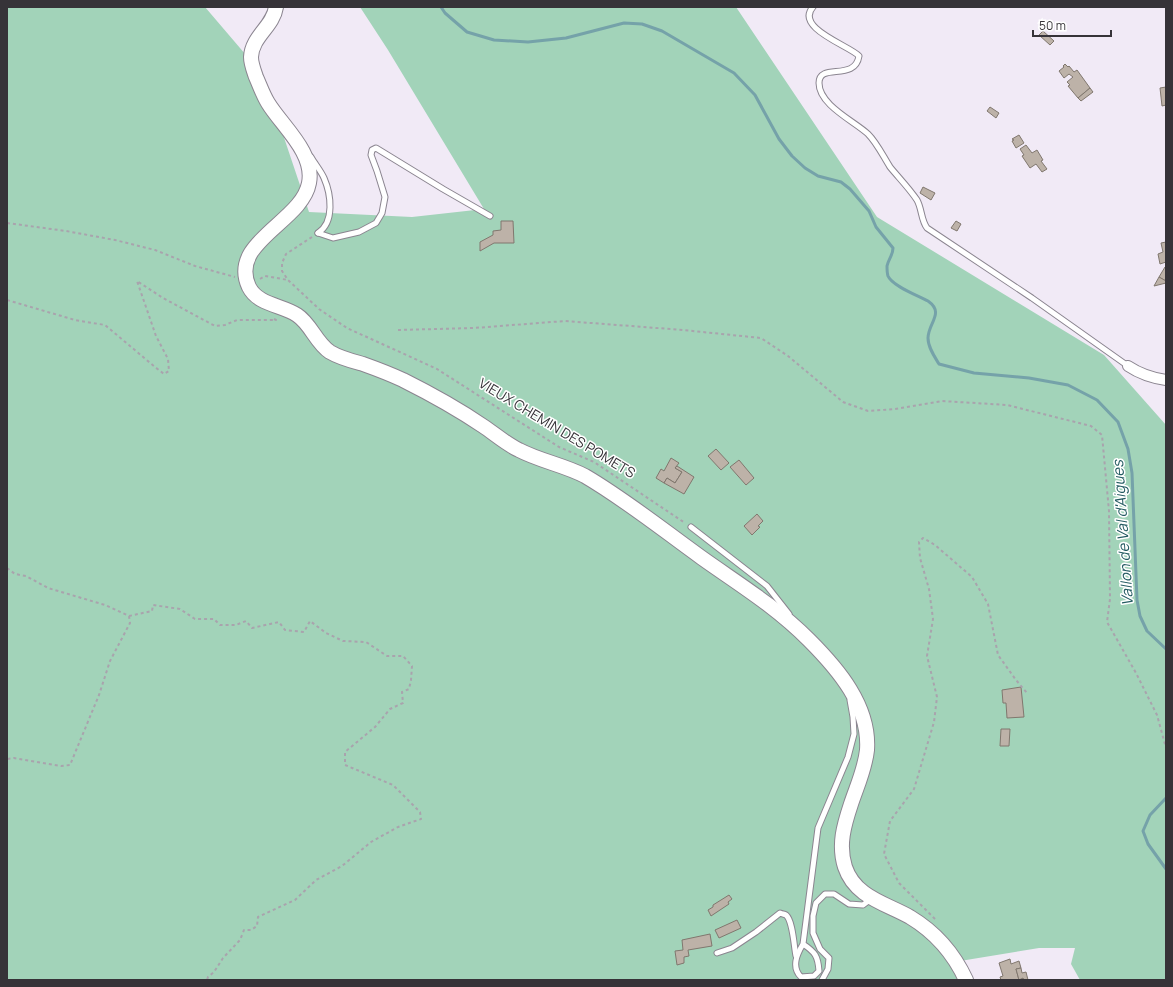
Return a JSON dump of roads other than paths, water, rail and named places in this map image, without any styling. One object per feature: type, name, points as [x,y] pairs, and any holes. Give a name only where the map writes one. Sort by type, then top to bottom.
[{"type":"street","points":[[276,7],[271,22],[254,45],[251,57],[253,68],[263,93],[273,110],[300,147],[310,167],[309,188],[296,208],[264,236],[254,247],[247,264],[247,281],[252,292],[258,298],[302,318],[323,346],[334,354],[404,381],[445,402],[520,451],[573,470],[608,491],[767,602],[808,638],[827,659],[846,684],[860,707],[867,734],[867,748],[862,773],[842,832],[842,851],[845,868],[851,880],[859,889],[872,898],[910,917],[925,928],[947,949],[957,962],[966,980]]},
{"type":"street","points":[[1128,366],[1149,377],[1166,380]]},
{"type":"lane","points":[[813,7],[811,8],[810,21],[814,26],[830,39],[855,52],[859,56],[856,65],[852,69],[824,73],[820,77],[819,82],[822,94],[832,105],[869,134],[891,167],[917,201],[924,224],[927,228],[1076,328],[1128,366]]},
{"type":"lane","points":[[288,129],[309,154],[324,178],[331,200],[328,220],[322,231],[318,233],[333,238],[359,232],[376,223],[382,213],[385,197],[371,155],[372,150],[376,148],[490,216]]},
{"type":"lane","points":[[691,528],[767,586],[808,638]]},
{"type":"lane","points":[[796,957],[803,944],[818,828],[848,757],[854,734],[853,717],[846,684]]},
{"type":"lane","points":[[822,980],[828,969],[829,958],[820,949],[813,933],[813,916],[816,903],[825,894],[834,894],[849,904],[863,905],[872,898]]},
{"type":"lane","points":[[717,953],[732,948],[756,932],[780,913],[786,915],[791,925],[796,957],[796,973],[800,978],[814,976],[819,971],[816,954],[803,944]]},
{"type":"waterway","name":"Vallon de Val d'Aigues","points":[[441,7],[445,13],[467,32],[494,40],[528,42],[566,38],[624,23],[642,24],[662,31],[734,73],[755,95],[779,139],[792,156],[805,168],[818,176],[841,182],[850,189],[869,211],[876,227],[893,248],[887,266],[890,280],[933,305],[935,314],[928,341],[933,355],[939,364],[974,373],[1029,378],[1068,385],[1097,400],[1118,422],[1128,449],[1132,473],[1137,600],[1140,616],[1147,631],[1166,649]]},
{"type":"waterway","name":"Vallon de Val d'Aigues","points":[[1166,798],[1150,815],[1143,831],[1148,844],[1166,869]]}]
